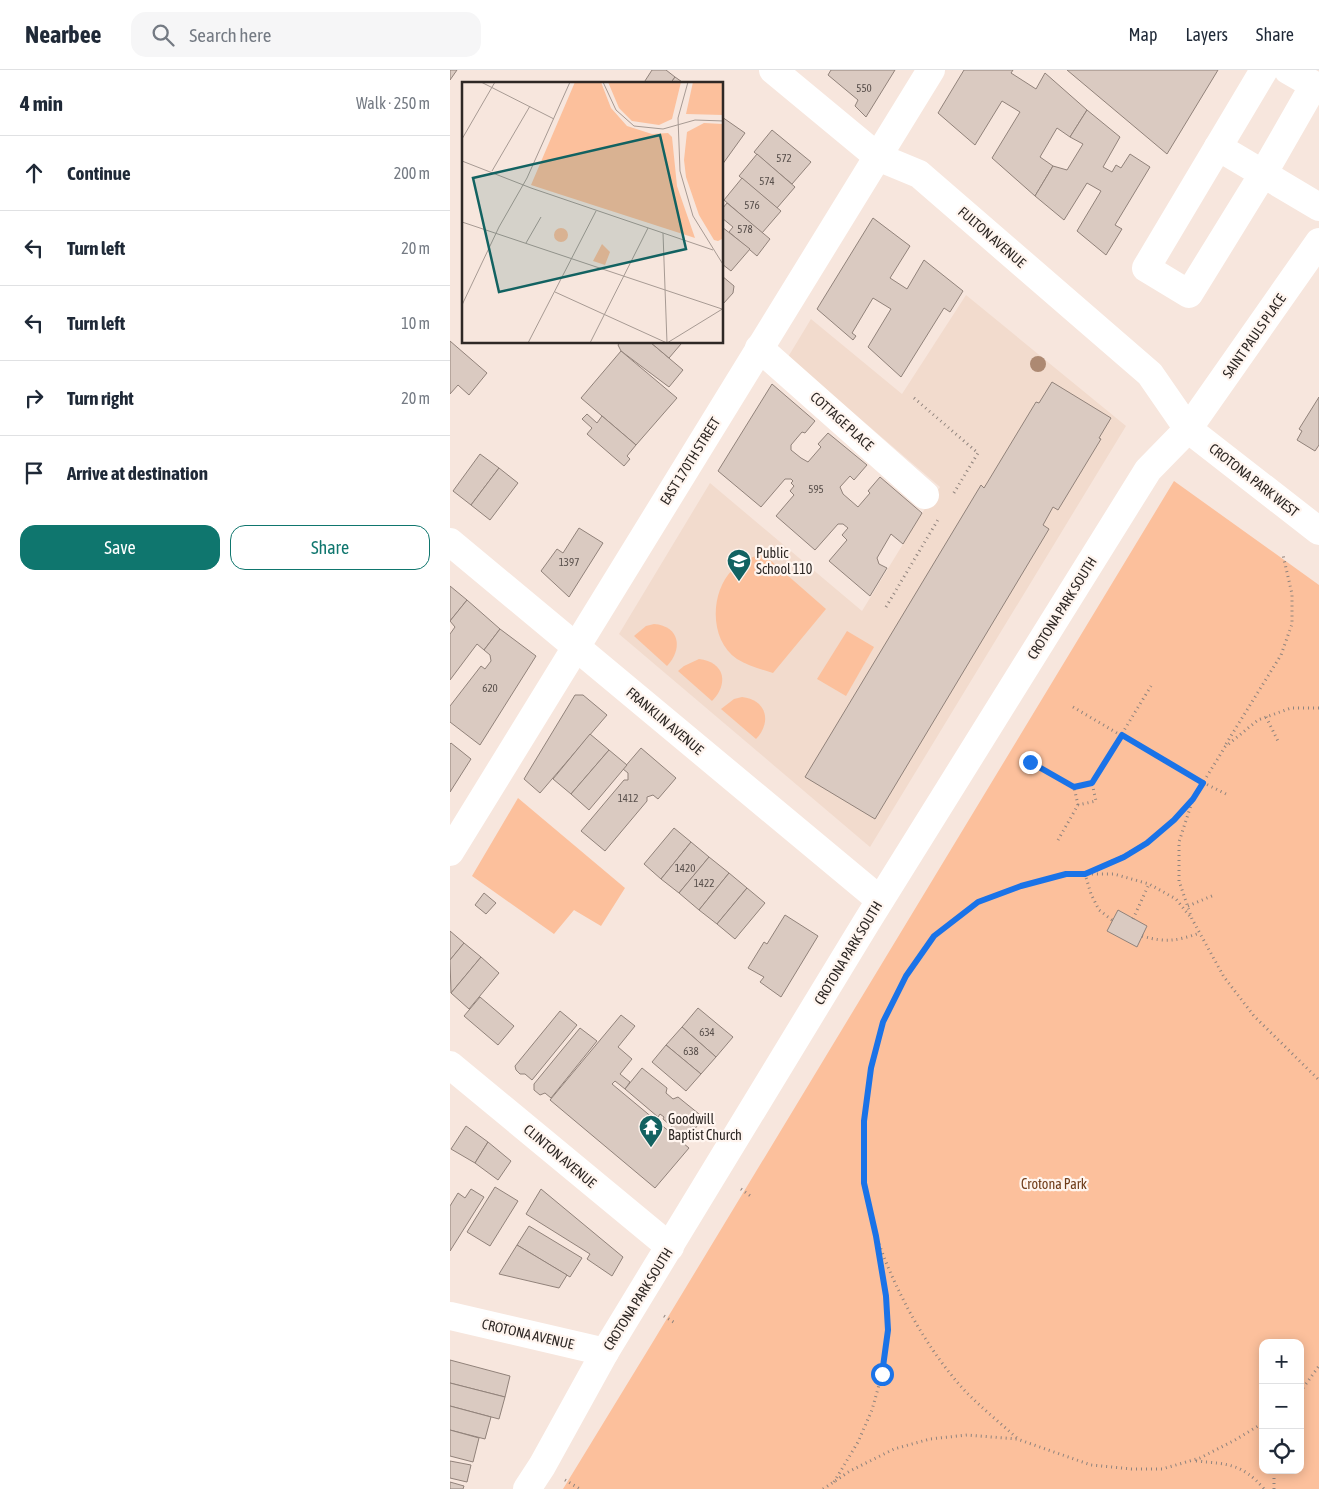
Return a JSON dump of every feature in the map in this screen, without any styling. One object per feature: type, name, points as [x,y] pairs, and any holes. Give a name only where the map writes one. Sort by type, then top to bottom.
[{"type":"street","name":"FULTON AVENUE","points":[[773,70],[878,156],[919,174],[1150,374],[1188,429]]},
{"type":"street","name":"EAST 170TH STREET","points":[[450,852],[931,70]]},
{"type":"street","points":[[1264,70],[1146,268],[1189,294],[1263,174],[1314,85],[1288,70]]},
{"type":"street","points":[[1218,147],[1319,207]]},
{"type":"street","name":"SAINT PAULS PLACE","points":[[1188,429],[1319,242]]},
{"type":"street","name":"COTTAGE PLACE","points":[[759,348],[925,495]]},
{"type":"street","name":"CROTONA PARK WEST","points":[[1188,429],[1319,531]]},
{"type":"street","name":"CROTONA PARK SOUTH","points":[[527,1489],[605,1352],[880,900],[1148,470],[1188,429]]},
{"type":"street","name":"FRANKLIN AVENUE","points":[[450,542],[880,900]]},
{"type":"street","name":"CLINTON AVENUE","points":[[450,1065],[670,1247]]},
{"type":"street","name":"CROTONA AVENUE","points":[[450,1316],[605,1352]]},
{"type":"path","points":[[1085,874],[1124,857],[1147,843],[1174,820],[1193,799],[1203,783],[1281,655],[1292,624],[1292,594],[1284,554]]},
{"type":"path","points":[[886,607],[894,595]]},
{"type":"path","points":[[1078,805],[1096,801],[1092,783],[1151,686]]},
{"type":"path","points":[[1074,707],[1203,783],[1228,795]]},
{"type":"path","points":[[1225,747],[1258,720],[1291,708],[1319,708]]},
{"type":"path","points":[[1266,717],[1279,743]]},
{"type":"path","points":[[1030,762],[1074,787],[1092,783]]},
{"type":"path","points":[[1058,840],[1078,805],[1074,787]]},
{"type":"path","points":[[1192,919],[1178,881],[1179,842],[1193,799]]},
{"type":"path","points":[[834,1482],[858,1442],[872,1410],[882,1374],[888,1330],[886,1296],[876,1236],[864,1183],[864,1121],[871,1068],[883,1022],[906,976],[934,936],[978,902],[1021,886],[1066,874],[1114,874],[1149,884],[1176,899],[1192,919],[1224,977],[1254,1016],[1319,1080]]},
{"type":"path","points":[[1085,874],[1091,894],[1099,910],[1112,920]]},
{"type":"path","points":[[1133,918],[1149,884]]},
{"type":"path","points":[[1188,906],[1214,895]]},
{"type":"path","points":[[1142,936],[1161,941],[1180,940],[1200,934]]},
{"type":"path","points":[[741,1189],[752,1197]]},
{"type":"path","points":[[876,1236],[906,1307],[926,1338],[966,1391],[1017,1439]]},
{"type":"path","points":[[664,1316],[675,1323]]},
{"type":"path","points":[[1304,1386],[1319,1366]]},
{"type":"path","points":[[823,1489],[850,1471],[894,1449],[930,1439],[968,1435],[1017,1439],[1091,1465],[1130,1469],[1162,1469],[1200,1458],[1259,1425]]},
{"type":"path","points":[[1192,1461],[1227,1464],[1243,1470],[1264,1489]]},
{"type":"path","points":[[1274,1474],[1274,1489]]},
{"type":"path","points":[[564,1479],[580,1489]]},
{"type":"shaded area","name":"Public School 110","points":[[966,295],[1126,426],[870,847],[619,634],[710,483],[862,611],[940,487],[788,357],[811,319],[902,394]]},
{"type":"green space","name":"Crotona Park","points":[[1174,481],[1319,585],[1319,1489],[563,1489]]},
{"type":"green space","points":[[762,553],[826,609],[773,673],[737,659],[728,651],[717,629],[717,603],[725,580],[739,564]]},
{"type":"green space","points":[[654,624],[669,629],[676,639],[675,653],[667,666],[634,636],[646,626]]},
{"type":"green space","points":[[847,631],[874,647],[846,696],[817,679]]},
{"type":"green space","points":[[699,659],[714,664],[722,675],[721,688],[712,701],[678,671]]},
{"type":"green space","points":[[742,697],[757,702],[762,707],[764,713],[764,726],[756,739],[721,709],[734,699]]},
{"type":"green space","points":[[518,798],[625,888],[601,926],[574,910],[554,934],[472,876]]},
{"type":"building","points":[[450,70],[457,70],[450,80]]},
{"type":"building","points":[[652,70],[666,70],[675,77],[671,82],[644,82]]},
{"type":"building","points":[[831,70],[895,70],[866,117],[855,106],[858,100],[828,75]]},
{"type":"building","points":[[964,70],[1013,70],[1011,73],[1036,89],[1045,73],[1087,110],[1070,137],[1057,128],[1040,157],[1053,166],[1035,196],[992,158],[1020,112],[1002,101],[975,145],[938,113]]},
{"type":"building","points":[[1067,70],[1218,70],[1167,154]]},
{"type":"building","points":[[675,77],[682,82],[671,82]]},
{"type":"building","points":[[1087,110],[1120,137],[1103,167],[1112,172],[1116,165],[1121,168],[1130,154],[1150,167],[1115,225],[1122,229],[1106,255],[1077,231],[1101,191],[1087,183],[1064,220],[1035,196],[1053,166],[1067,170],[1083,144],[1070,137]]},
{"type":"building","points":[[724,118],[745,133],[724,162]]},
{"type":"building","points":[[772,130],[811,162],[792,184],[754,152]]},
{"type":"building","points":[[757,154],[795,187],[777,208],[739,176]]},
{"type":"building","points":[[742,178],[781,211],[762,233],[724,200]]},
{"type":"building","points":[[727,203],[770,239],[757,256],[729,232],[733,227],[724,220],[724,207]]},
{"type":"building","points":[[873,218],[910,246],[890,278],[907,289],[924,260],[963,291],[950,312],[944,308],[901,377],[868,347],[891,309],[873,298],[852,333],[856,336],[853,340],[817,309]]},
{"type":"building","points":[[724,229],[750,249],[731,271],[724,266]]},
{"type":"building","points":[[724,278],[734,286],[733,293],[724,303]]},
{"type":"building","points":[[450,341],[487,373],[469,395],[458,385],[450,394]]},
{"type":"building","points":[[652,344],[683,370],[669,387],[621,351],[618,345]]},
{"type":"building","points":[[652,344],[681,344],[669,358]]},
{"type":"building","points":[[621,351],[677,398],[636,445],[581,398]]},
{"type":"building","points":[[1052,382],[1111,418],[1099,438],[1101,439],[1058,510],[1053,507],[1043,525],[1049,529],[875,819],[805,777],[981,485],[984,488],[1036,402],[1039,403]]},
{"type":"building","points":[[772,384],[815,421],[791,445],[791,450],[808,462],[821,447],[818,444],[828,433],[867,465],[854,480],[850,476],[840,487],[843,494],[858,507],[880,477],[922,513],[903,544],[891,534],[877,558],[879,564],[887,568],[870,596],[829,561],[847,540],[842,535],[848,528],[843,524],[838,524],[815,550],[776,516],[794,495],[790,491],[794,486],[791,483],[793,481],[791,479],[785,479],[761,507],[718,471]]},
{"type":"building","points":[[1319,397],[1319,445],[1315,451],[1297,440],[1302,431],[1299,429]]},
{"type":"building","points":[[587,414],[597,423],[602,416],[636,445],[627,456],[630,459],[624,466],[587,434],[592,428],[582,419]]},
{"type":"building","points":[[480,454],[499,468],[471,505],[453,491]]},
{"type":"building","points":[[499,468],[518,483],[490,520],[471,505]]},
{"type":"building","points":[[579,528],[603,543],[569,597],[541,571],[557,549],[563,553]]},
{"type":"building","points":[[450,586],[467,600],[450,621]]},
{"type":"building","points":[[467,600],[500,629],[484,650],[477,644],[450,680],[450,634],[455,627],[450,621]]},
{"type":"building","points":[[500,629],[536,656],[480,745],[450,722],[450,706],[481,666],[485,669],[491,661],[490,655],[484,650]]},
{"type":"building","points":[[575,695],[583,695],[607,715],[540,793],[524,779]]},
{"type":"building","points":[[590,734],[609,750],[571,794],[553,779]]},
{"type":"building","points":[[450,744],[471,759],[450,792]]},
{"type":"building","points":[[641,748],[676,778],[658,799],[653,795],[647,797],[647,801],[605,851],[581,831],[624,780],[628,780],[628,773],[623,769]]},
{"type":"building","points":[[609,750],[627,765],[589,810],[571,794]]},
{"type":"building","points":[[674,828],[691,842],[661,879],[644,864]]},
{"type":"building","points":[[691,842],[709,857],[679,893],[661,879]]},
{"type":"building","points":[[709,857],[729,873],[699,910],[679,893]]},
{"type":"building","points":[[729,873],[747,888],[717,924],[699,910]]},
{"type":"building","points":[[747,888],[765,903],[735,939],[717,924]]},
{"type":"building","points":[[484,893],[496,903],[486,914],[475,905]]},
{"type":"building","points":[[1118,910],[1147,926],[1137,947],[1107,931]]},
{"type":"building","points":[[785,915],[818,936],[781,997],[760,982],[764,977],[748,968],[764,942],[767,944]]},
{"type":"building","points":[[450,931],[464,943],[450,960]]},
{"type":"building","points":[[464,943],[481,957],[451,993],[450,960]]},
{"type":"building","points":[[481,957],[499,973],[469,1009],[451,993]]},
{"type":"building","points":[[480,997],[514,1026],[498,1045],[464,1016]]},
{"type":"building","points":[[698,1008],[733,1037],[716,1057],[682,1027]]},
{"type":"building","points":[[560,1011],[577,1025],[532,1080],[525,1074],[520,1074],[515,1066]]},
{"type":"building","points":[[621,1015],[635,1026],[618,1047],[632,1059],[620,1074],[630,1082],[625,1089],[615,1081],[612,1084],[689,1148],[655,1188],[550,1100]]},
{"type":"building","points":[[682,1027],[716,1057],[701,1074],[666,1045]]},
{"type":"building","points":[[580,1028],[597,1041],[551,1098],[545,1093],[540,1095],[534,1090],[534,1084]]},
{"type":"building","points":[[666,1045],[701,1074],[686,1091],[652,1062]]},
{"type":"building","points":[[642,1068],[667,1088],[666,1093],[673,1099],[678,1097],[704,1118],[686,1139],[663,1119],[664,1117],[660,1114],[658,1117],[625,1089]]},
{"type":"building","points":[[466,1126],[488,1142],[475,1163],[451,1149]]},
{"type":"building","points":[[488,1142],[511,1161],[498,1180],[475,1163]]},
{"type":"building","points":[[495,1187],[518,1201],[490,1246],[467,1232]]},
{"type":"building","points":[[471,1189],[484,1197],[450,1251],[450,1206],[458,1193],[465,1198]]},
{"type":"building","points":[[541,1189],[623,1257],[612,1276],[587,1259],[590,1254],[526,1214]]},
{"type":"building","points":[[529,1226],[582,1258],[570,1277],[517,1245]]},
{"type":"building","points":[[517,1245],[567,1275],[559,1288],[499,1274]]},
{"type":"building","points":[[450,1360],[510,1376],[505,1397],[450,1383]]},
{"type":"building","points":[[450,1383],[505,1397],[499,1419],[450,1406]]},
{"type":"building","points":[[450,1406],[491,1417],[485,1439],[450,1430]]},
{"type":"building","points":[[450,1430],[479,1438],[473,1462],[450,1456]]},
{"type":"building","points":[[450,1461],[471,1465],[467,1482],[450,1478]]},
{"type":"building","points":[[450,1482],[464,1486],[463,1489],[450,1489]]},
{"type":"place","name":"Public School 110","points":[[739,582]]},
{"type":"place","name":"Goodwill Baptist Church","points":[[651,1148]]},
{"type":"route","points":[[882,1374],[888,1330],[886,1296],[876,1236],[864,1183],[864,1121],[871,1068],[883,1022],[906,976],[934,936],[978,902],[1021,886],[1066,874],[1085,874],[1124,857],[1147,843],[1174,820],[1193,799],[1203,783],[1122,735],[1092,783],[1074,787],[1030,762]]}]
